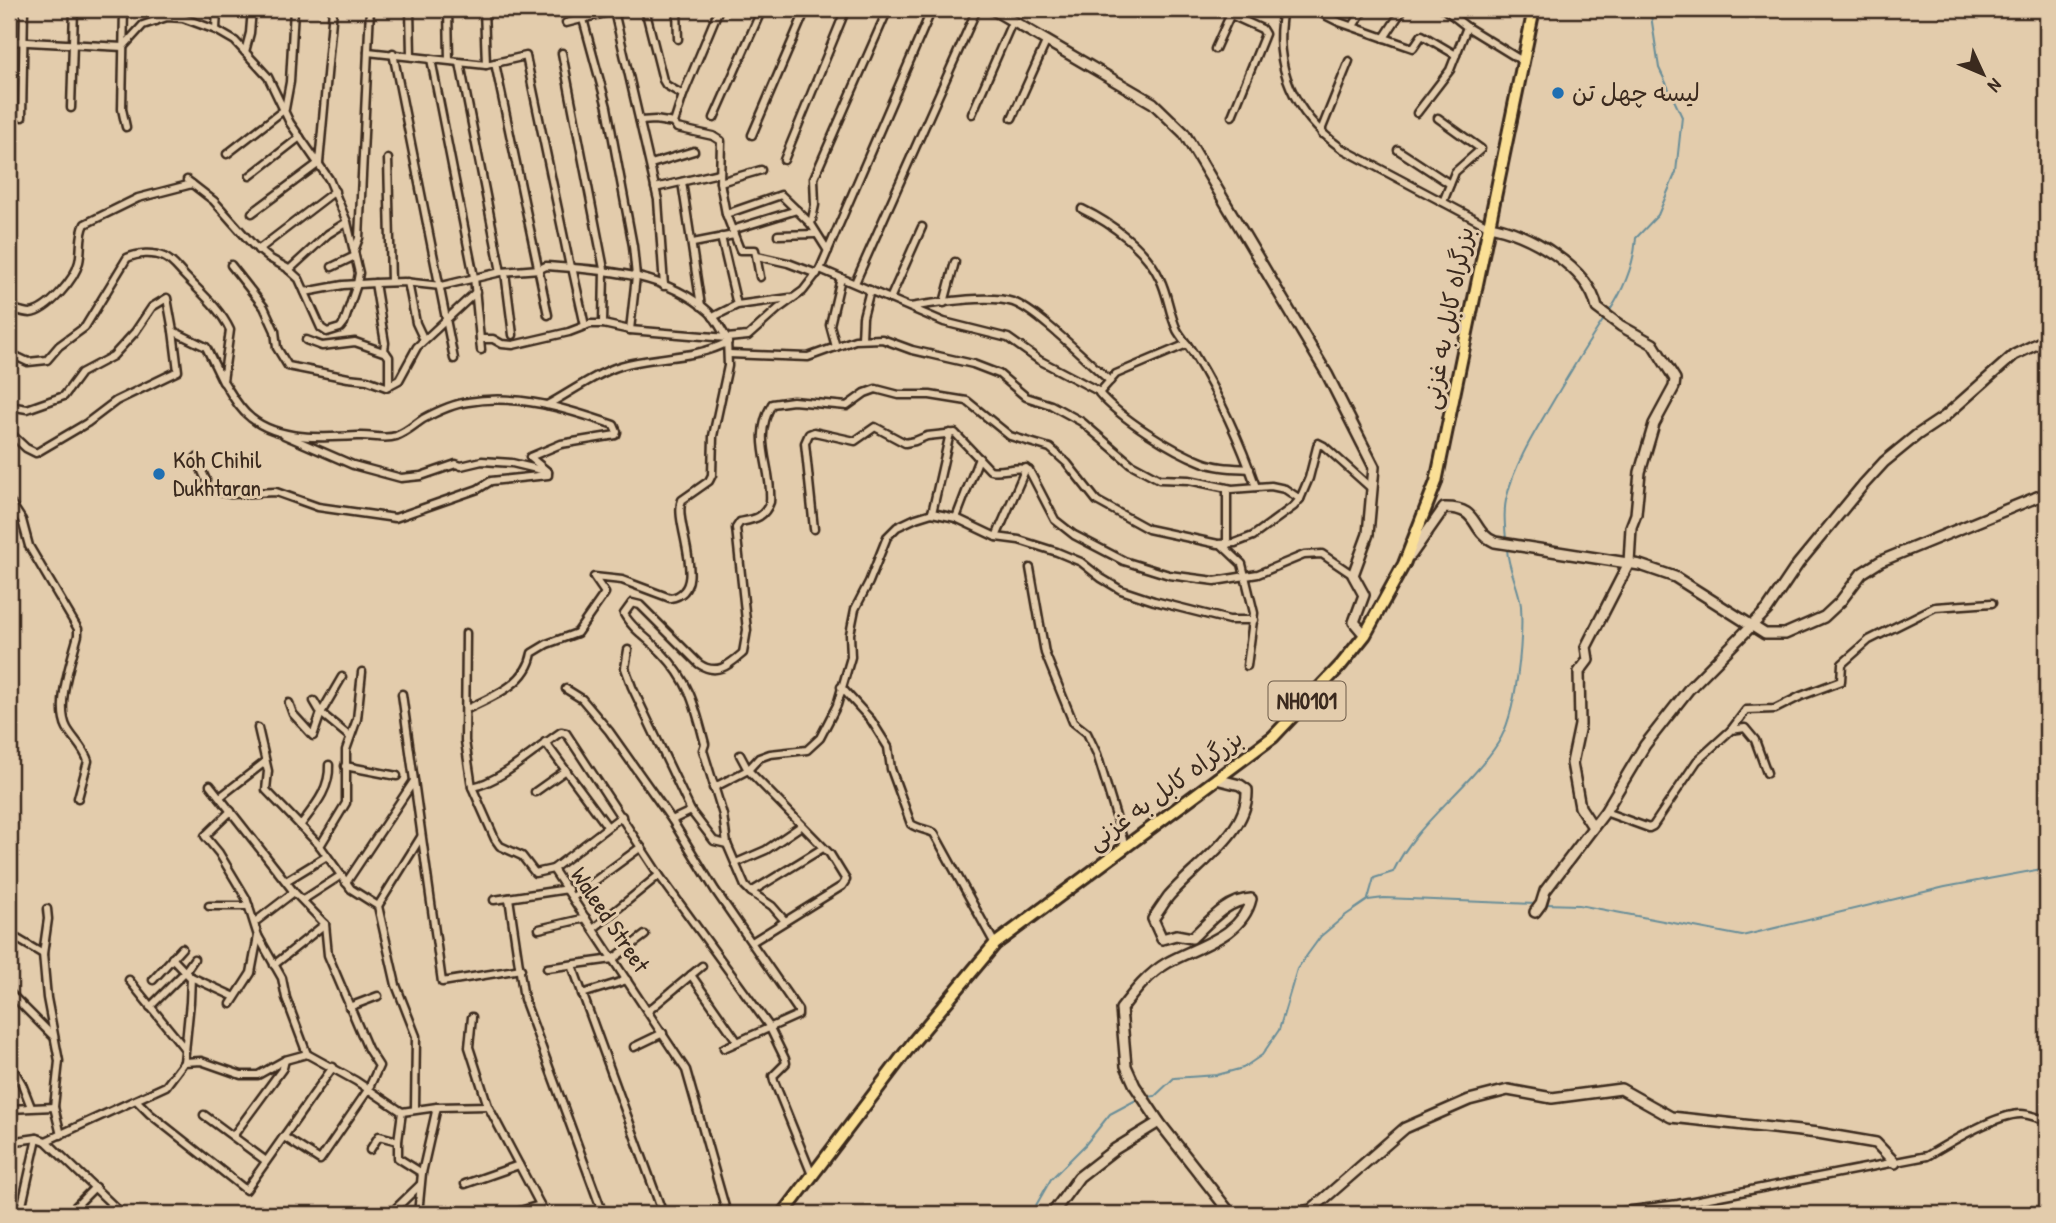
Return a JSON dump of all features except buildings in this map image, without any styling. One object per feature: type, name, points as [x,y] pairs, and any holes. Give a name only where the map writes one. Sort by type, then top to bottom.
[{"type":"highway","name":"بزرگراه کابل به غزنی","points":[[783,1214],[914,1041],[995,944],[1273,737],[1341,665],[1365,635],[1404,565],[1437,482],[1533,9]]},
{"type":"street","points":[[22,117],[24,9]]},
{"type":"street","points":[[71,108],[74,9]]},
{"type":"street","points":[[124,9],[121,109],[126,127]]},
{"type":"street","points":[[156,9],[156,20]]},
{"type":"street","points":[[216,30],[217,9]]},
{"type":"street","points":[[245,52],[252,9]]},
{"type":"street","points":[[227,154],[285,109],[290,82],[294,9]]},
{"type":"street","points":[[252,213],[319,163],[333,9]]},
{"type":"street","points":[[332,267],[354,254],[359,238],[370,9]]},
{"type":"street","points":[[410,9],[411,55]]},
{"type":"street","points":[[448,9],[449,60]]},
{"type":"street","points":[[484,9],[486,65]]},
{"type":"street","points":[[587,9],[586,19],[607,107],[634,246],[636,276],[630,330]]},
{"type":"street","points":[[645,9],[663,80],[666,85],[683,95]]},
{"type":"street","points":[[677,9],[678,39]]},
{"type":"street","points":[[674,123],[719,9]]},
{"type":"street","points":[[714,118],[762,9]]},
{"type":"street","points":[[752,135],[806,9]]},
{"type":"street","points":[[784,160],[846,9]]},
{"type":"street","points":[[811,223],[815,205],[816,173],[888,9]]},
{"type":"street","points":[[481,339],[493,339],[502,344],[513,345],[585,326],[603,324],[630,330],[728,340],[748,336],[803,291],[818,271],[932,9]]},
{"type":"street","points":[[855,283],[977,9]]},
{"type":"street","points":[[992,9],[1153,103],[1184,133],[1327,374],[1374,467],[1368,534],[1353,575]]},
{"type":"street","points":[[1218,9],[1232,12],[1262,29],[1265,34],[1232,116]]},
{"type":"street","points":[[1283,9],[1280,37],[1283,71],[1296,99],[1322,134],[1341,148],[1488,226],[1507,231],[1550,251],[1587,283],[1594,294],[1597,308],[1621,326],[1653,344],[1675,379],[1674,387],[1654,424],[1640,472],[1636,514],[1631,527],[1629,563],[1586,647],[1588,660],[1579,672],[1580,725],[1572,762],[1580,807],[1593,827]]},
{"type":"street","points":[[1313,9],[1339,22],[1414,48],[1422,35],[1456,55]]},
{"type":"street","points":[[1353,26],[1364,9]]},
{"type":"street","points":[[1384,38],[1403,9]]},
{"type":"street","points":[[1444,9],[1467,27],[1524,62]]},
{"type":"street","points":[[566,23],[617,10],[651,164],[664,286]]},
{"type":"street","points":[[1215,49],[1232,12]]},
{"type":"street","points":[[9,289],[11,307],[33,313],[47,306],[65,287],[78,267],[81,232],[85,224],[138,198],[190,182],[214,201],[258,250],[299,279],[317,320],[327,332],[340,328],[344,323],[359,273],[347,222],[335,191],[319,163],[290,123],[268,77],[235,41],[216,30],[183,18],[167,16],[143,25],[123,47]]},
{"type":"street","points":[[972,114],[1013,20]]},
{"type":"street","points":[[1417,113],[1440,86],[1467,27]]},
{"type":"street","points":[[1012,118],[1047,40]]},
{"type":"street","points":[[9,41],[123,47]]},
{"type":"street","points":[[368,51],[486,65],[524,56],[528,58],[585,326]]},
{"type":"street","points":[[393,53],[454,359]]},
{"type":"street","points":[[562,53],[604,269],[603,324]]},
{"type":"street","points":[[431,59],[474,277],[481,350]]},
{"type":"street","points":[[1322,134],[1349,61]]},
{"type":"street","points":[[460,63],[503,272],[513,335]]},
{"type":"street","points":[[495,63],[548,315]]},
{"type":"street","points":[[1438,118],[1481,148],[1455,172],[1443,202]]},
{"type":"street","points":[[640,121],[674,123],[677,128],[713,136],[721,141],[719,173],[726,214],[740,250],[755,249],[760,277]]},
{"type":"street","points":[[250,176],[300,137]]},
{"type":"street","points":[[1398,150],[1450,184]]},
{"type":"street","points":[[651,164],[694,151]]},
{"type":"street","points":[[388,159],[391,282]]},
{"type":"street","points":[[720,182],[761,170]]},
{"type":"street","points":[[655,188],[719,173]]},
{"type":"street","points":[[682,182],[701,306]]},
{"type":"street","points":[[258,250],[335,191]]},
{"type":"street","points":[[726,214],[781,195],[811,223],[828,251]]},
{"type":"street","points":[[1082,209],[1108,222],[1135,246],[1154,268],[1171,316],[1235,430],[1256,487]]},
{"type":"street","points":[[693,243],[721,237],[797,210]]},
{"type":"street","points":[[289,270],[328,234],[347,222]]},
{"type":"street","points":[[890,299],[922,227]]},
{"type":"street","points":[[778,235],[816,234]]},
{"type":"street","points":[[721,237],[737,305]]},
{"type":"street","points":[[9,353],[28,362],[47,360],[59,346],[85,327],[127,258],[138,253],[157,255],[174,264],[213,303],[227,323],[230,330],[223,372],[226,387]]},
{"type":"street","points":[[757,256],[841,278],[944,322],[1008,338],[1039,360],[1100,391],[1115,409],[1130,421],[1191,457],[1216,466],[1250,469]]},
{"type":"street","points":[[944,303],[955,262]]},
{"type":"street","points":[[231,265],[264,307],[275,331],[277,348],[288,366],[389,386],[400,380],[424,340],[475,292]]},
{"type":"street","points":[[305,292],[375,282],[441,286],[474,277],[546,266],[604,269],[636,276],[682,293],[713,317],[728,340],[729,354],[713,436],[712,475],[709,481],[681,500],[679,506],[678,513],[690,564],[686,588],[682,593],[670,598],[622,580],[594,577],[605,593],[577,633],[547,644],[532,653],[524,674],[488,699],[467,709]]},
{"type":"street","points":[[836,347],[830,325],[841,278]]},
{"type":"street","points":[[375,282],[386,353],[389,357],[389,386]]},
{"type":"street","points":[[408,282],[416,323],[424,340]]},
{"type":"street","points":[[862,339],[863,317],[870,290]]},
{"type":"street","points":[[9,406],[27,409],[64,396],[81,373],[113,356],[135,332],[152,307],[167,298],[178,370],[116,401],[87,423],[36,453],[26,448],[9,432]]},
{"type":"street","points":[[713,317],[737,305],[792,298]]},
{"type":"street","points":[[910,307],[1003,300],[1014,303],[1049,327],[1110,381]]},
{"type":"street","points":[[173,331],[206,347],[216,373],[236,402],[252,419],[353,465],[401,478],[421,476],[456,464],[461,466],[482,461],[512,463],[548,472]]},
{"type":"street","points":[[729,354],[808,357],[862,339],[882,339],[912,350],[973,363],[993,372],[1026,397],[1051,405],[1082,422],[1118,454],[1159,479],[1189,480],[1227,488],[1271,486],[1285,489],[1300,499]]},
{"type":"street","points":[[1535,912],[1545,891],[1605,812],[1645,745],[1689,689],[1767,610],[1798,564],[1884,462],[1944,417],[2014,355],[2047,339]]},
{"type":"street","points":[[306,340],[322,346],[355,342],[386,353]]},
{"type":"street","points":[[545,406],[621,366],[689,356],[715,349],[728,340]]},
{"type":"street","points":[[1100,391],[1128,369],[1187,344]]},
{"type":"street","points":[[785,921],[772,905],[746,886],[727,844],[723,815],[713,788],[693,697],[663,654],[624,616],[624,611],[632,603],[640,605],[699,664],[709,669],[724,667],[743,653],[747,630],[736,528],[740,522],[761,516],[770,502],[762,447],[768,411],[774,403],[793,401],[847,406],[865,393],[876,389],[899,395],[930,395],[967,401],[1010,436],[1050,448],[1077,475],[1097,501],[1148,528],[1224,545],[1241,561],[1254,620],[1247,666]]},
{"type":"street","points":[[276,432],[336,438],[388,438],[405,433],[423,420],[466,402],[504,399],[574,411],[614,425],[616,435],[561,444],[530,457],[548,472]]},
{"type":"street","points":[[814,529],[805,443],[809,434],[814,432],[855,441],[875,427],[905,443],[928,436],[955,433],[990,470],[998,472],[1026,468]]},
{"type":"street","points":[[932,513],[950,433]]},
{"type":"street","points":[[1224,545],[1261,532],[1300,499],[1313,466],[1315,446],[1320,443],[1372,489]]},
{"type":"street","points":[[196,458],[206,480],[205,486],[215,491],[231,494],[276,492],[318,508],[383,518],[409,514],[478,489],[491,481],[539,477],[548,475],[548,472]]},
{"type":"street","points":[[956,518],[979,458]]},
{"type":"street","points":[[996,537],[1026,468]]},
{"type":"street","points":[[1026,468],[1055,520],[1074,536],[1124,561],[1169,575],[1215,581],[1258,574],[1304,555],[1322,554],[1353,575],[1364,595],[1353,622],[1365,635]]},
{"type":"street","points":[[1224,545],[1227,488]]},
{"type":"street","points":[[1404,565],[1444,508],[1460,508],[1495,542],[1629,563],[1675,577],[1765,634],[1784,634],[1824,617],[1840,602],[1862,573],[1881,561],[2047,493]]},
{"type":"street","points":[[9,500],[22,520],[29,545],[78,629],[68,669],[63,718],[88,761],[78,797]]},
{"type":"street","points":[[713,788],[748,770],[760,758],[770,754],[807,750],[820,738],[837,705],[851,657],[850,634],[855,609],[887,537],[897,527],[932,513],[956,518],[996,537],[1019,540],[1057,552],[1082,562],[1121,590],[1154,601],[1229,620],[1254,620]]},
{"type":"street","points":[[1030,568],[1045,653],[1073,722],[1087,733],[1097,754],[1125,846]]},
{"type":"street","points":[[1605,812],[1643,827],[1653,826],[1697,761],[1731,730],[1749,708],[1775,709],[1841,681],[1842,664],[1869,639],[1935,607],[1992,603]]},
{"type":"street","name":"Waleed Street","points":[[466,633],[465,741],[472,787],[500,846],[522,856],[535,873],[553,869],[568,888],[686,1070],[727,1214]]},
{"type":"street","points":[[628,650],[625,668],[632,687],[691,811],[714,841],[727,844]]},
{"type":"street","points":[[320,846],[346,803],[345,766],[349,737],[357,719],[362,672]]},
{"type":"street","points":[[289,703],[293,714],[313,736],[321,713],[342,677]]},
{"type":"street","points":[[841,687],[871,720],[888,747],[891,769],[911,824],[918,829],[934,833],[995,944]]},
{"type":"street","points":[[566,689],[582,699],[609,731],[672,820],[715,890],[800,1013],[724,1048]]},
{"type":"street","points":[[402,694],[442,982],[521,970]]},
{"type":"street","points":[[314,701],[321,713],[349,737]]},
{"type":"street","points":[[258,728],[268,771],[266,790],[320,846],[351,889],[379,906]]},
{"type":"street","points":[[1731,730],[1745,728],[1755,740],[1767,773]]},
{"type":"street","points":[[472,787],[488,783],[561,732],[566,733],[659,875],[769,1026],[786,1063],[773,1076],[812,1175]]},
{"type":"street","points":[[545,743],[607,826]]},
{"type":"street","points":[[740,755],[748,770],[823,848],[846,880],[845,884],[752,942]]},
{"type":"street","points":[[220,797],[265,762]]},
{"type":"street","points":[[300,826],[324,793],[330,778],[329,765]]},
{"type":"street","points":[[345,766],[397,776]]},
{"type":"street","points":[[535,792],[566,770]]},
{"type":"street","points":[[1216,779],[1240,785],[1247,790],[1247,805],[1220,847],[1169,896],[1153,919],[1162,939],[1176,935],[1192,938],[1223,909],[1239,900],[1251,899],[1249,910],[1236,925],[1207,945],[1166,964],[1137,987],[1121,1009],[1126,1066],[1135,1086],[1156,1118],[1231,1214]]},
{"type":"street","points":[[346,883],[414,781]]},
{"type":"street","points":[[209,785],[294,892],[325,924],[328,955],[368,1049],[379,1066],[368,1090],[320,1160],[284,1137]]},
{"type":"street","points":[[231,811],[205,836],[219,853],[249,906],[258,936],[282,978],[286,998],[307,1054]]},
{"type":"street","points":[[672,820],[691,811]]},
{"type":"street","points":[[553,869],[622,816]]},
{"type":"street","points":[[736,863],[766,850],[801,826]]},
{"type":"street","points":[[415,1108],[416,1036],[396,985],[379,906],[421,837]]},
{"type":"street","points":[[573,897],[641,847]]},
{"type":"street","points":[[751,892],[823,848]]},
{"type":"street","points":[[286,881],[327,856]]},
{"type":"street","points":[[593,929],[659,875]]},
{"type":"street","points":[[303,900],[340,876]]},
{"type":"street","points":[[494,900],[568,888]]},
{"type":"street","points":[[255,922],[294,892]]},
{"type":"street","points":[[509,898],[524,999],[603,1214]]},
{"type":"street","points":[[209,906],[249,906]]},
{"type":"street","points":[[47,909],[43,954],[47,998],[60,1069],[54,1107],[61,1135]]},
{"type":"street","points":[[539,929],[586,918]]},
{"type":"street","points":[[274,965],[325,924]]},
{"type":"street","points":[[9,934],[43,954]]},
{"type":"street","points":[[547,968],[613,959],[645,935]]},
{"type":"street","points":[[231,1004],[251,973],[258,936]]},
{"type":"street","points":[[153,980],[182,948]]},
{"type":"street","points":[[172,958],[188,975],[235,997]]},
{"type":"street","points":[[46,1141],[166,1086],[184,1062],[190,1002],[188,975],[194,959]]},
{"type":"street","points":[[572,965],[663,1214]]},
{"type":"street","points":[[648,1011],[702,966]]},
{"type":"street","points":[[150,1007],[188,975]]},
{"type":"street","points":[[691,975],[737,1041]]},
{"type":"street","points":[[128,980],[185,1049]]},
{"type":"street","points":[[582,994],[627,981]]},
{"type":"street","points":[[9,992],[54,1038]]},
{"type":"street","points":[[349,1007],[379,996]]},
{"type":"street","points":[[472,1017],[470,1047],[488,1106],[545,1214]]},
{"type":"street","points":[[635,1047],[663,1033]]},
{"type":"street","points":[[184,1062],[201,1061],[241,1075],[258,1074],[285,1059],[307,1054],[333,1067],[402,1112]]},
{"type":"street","points":[[233,1136],[283,1068],[285,1059]]},
{"type":"street","points":[[9,1062],[31,1107]]},
{"type":"street","points":[[136,1100],[246,1190],[333,1067]]},
{"type":"street","points":[[1290,1214],[1311,1210],[1405,1128],[1469,1100],[1508,1090],[1552,1098],[1621,1088],[1671,1117],[1818,1133],[1876,1143],[1895,1163]]},
{"type":"street","points":[[402,1112],[415,1108],[488,1106]]},
{"type":"street","points":[[9,1109],[54,1107]]},
{"type":"street","points":[[418,1214],[422,1173],[437,1107]]},
{"type":"street","points":[[402,1112],[398,1158],[422,1173]]},
{"type":"street","points":[[1602,1214],[1678,1204],[1927,1156],[1962,1136],[2008,1116],[2022,1114],[2047,1120]]},
{"type":"street","points":[[205,1115],[266,1161]]},
{"type":"street","points":[[1052,1214],[1079,1177],[1156,1118]]},
{"type":"street","points":[[370,1150],[379,1136],[398,1141]]},
{"type":"street","points":[[20,1214],[37,1138]]},
{"type":"street","points":[[9,1142],[37,1138],[46,1141],[122,1214]]},
{"type":"street","points":[[465,1184],[519,1165]]},
{"type":"street","points":[[390,1214],[420,1185]]},
{"type":"street","points":[[68,1214],[95,1187]]},
{"type":"street","points":[[510,1214],[540,1205]]},
{"type":"street","points":[[110,1214],[116,1209]]},
{"type":"waterway","points":[[1609,312],[1627,276],[1636,238],[1658,215],[1676,172],[1682,117],[1659,68],[1650,9]]},
{"type":"waterway","points":[[1506,540],[1506,501],[1520,460],[1604,319]]},
{"type":"waterway","points":[[1368,899],[1374,878],[1393,872],[1418,833],[1482,764],[1505,730],[1520,657],[1521,620],[1520,599],[1507,549]]},
{"type":"waterway","points":[[1544,904],[1579,905],[1742,936],[1945,887],[2047,868]]},
{"type":"waterway","points":[[1147,1097],[1155,1096],[1174,1078],[1217,1075],[1243,1068],[1262,1055],[1279,1030],[1297,969],[1321,936],[1368,900],[1384,898],[1535,904]]},
{"type":"waterway","points":[[1031,1214],[1051,1179],[1085,1145],[1110,1114],[1138,1099]]},
{"type":"place","name":"لیسه چهل تن","points":[[1558,93]]},
{"type":"place","name":"Koh Chihil Dukhtaran","points":[[159,474]]}]
